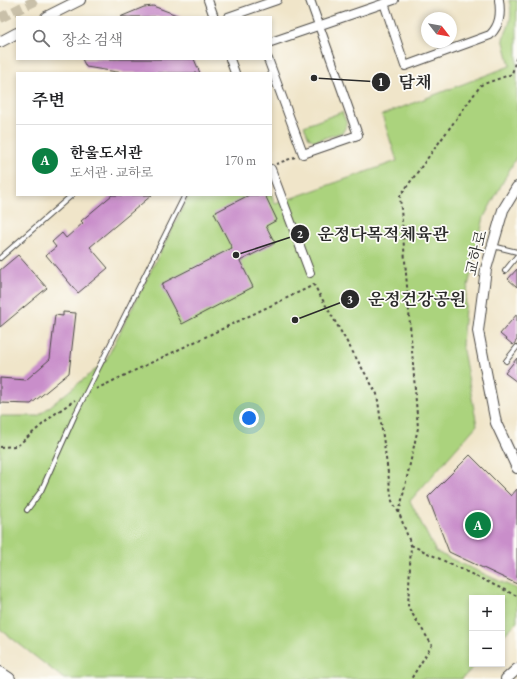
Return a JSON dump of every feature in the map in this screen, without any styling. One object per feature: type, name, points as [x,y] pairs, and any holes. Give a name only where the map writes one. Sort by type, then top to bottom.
[{"type":"main road","points":[[0,673],[9,679]]},
{"type":"street","points":[[48,16],[80,0]]},
{"type":"street","points":[[208,0],[214,16]]},
{"type":"street","points":[[231,16],[277,0]]},
{"type":"street","points":[[268,60],[304,154],[358,135],[310,0]]},
{"type":"street","points":[[272,42],[394,0]]},
{"type":"street","points":[[384,4],[405,66],[490,35],[497,28],[500,16],[499,0]]},
{"type":"street","points":[[0,42],[16,34]]},
{"type":"street","points":[[230,60],[233,72]]},
{"type":"street","points":[[272,171],[310,273]]},
{"type":"street","name":"교하로","points":[[517,187],[503,210],[492,246],[486,269],[478,331],[496,423],[517,468]]},
{"type":"street","points":[[506,679],[517,669]]},
{"type":"lane","points":[[0,258],[71,196]]},
{"type":"lane","points":[[27,510],[41,491],[75,415],[184,196]]},
{"type":"lane","points":[[492,246],[517,252]]},
{"type":"lane","points":[[505,271],[517,256]]},
{"type":"lane","points":[[506,361],[517,347]]},
{"type":"path","points":[[399,513],[418,428],[400,196],[481,85],[512,74],[517,55]]},
{"type":"path","points":[[272,168],[304,154]]},
{"type":"path","points":[[151,363],[314,285],[377,394],[392,501],[399,513],[411,545],[408,607],[432,645],[411,679]]},
{"type":"path","points":[[411,545],[517,596]]},
{"type":"green space","points":[[509,0],[517,0],[517,156],[484,217],[466,295],[462,345],[477,425],[410,501],[436,552],[517,589],[517,622],[505,634],[505,595],[469,595],[469,667],[473,667],[462,679],[64,679],[0,629],[0,416],[38,416],[105,362],[188,196],[272,196],[275,204],[397,161],[382,115],[510,66],[503,38],[510,20],[511,10]]},
{"type":"green space","points":[[342,112],[347,124],[343,132],[315,141],[309,138],[304,126]]},
{"type":"building","points":[[153,6],[179,16],[122,16],[144,7]]},
{"type":"building","points":[[82,60],[194,60],[200,72],[117,72],[86,67]]},
{"type":"building","points":[[111,196],[151,196],[90,247],[108,268],[78,293],[46,255],[56,247],[52,242],[62,233],[66,238],[83,223],[81,221]]},
{"type":"building","points":[[247,196],[265,196],[277,220],[266,226],[275,243],[240,261],[253,287],[182,324],[161,284],[232,248],[214,213]]},
{"type":"building","points":[[18,255],[47,288],[0,327],[0,270]]},
{"type":"building","points":[[517,269],[517,287],[508,279]]},
{"type":"building","points":[[63,312],[76,313],[69,373],[31,404],[0,403],[0,378],[26,380],[50,359],[55,315],[63,316]]},
{"type":"building","points":[[517,314],[517,340],[513,345],[500,334]]},
{"type":"building","points":[[517,358],[517,382],[505,373]]},
{"type":"building","points":[[470,455],[511,496],[517,489],[517,584],[449,552],[428,497]]},
{"type":"tunnel","points":[[0,18],[37,0]]},
{"type":"place","name":"담채","points":[[314,78]]},
{"type":"place","name":"운정다목적체육관","points":[[236,255]]},
{"type":"place","name":"운정건강공원","points":[[295,320]]},
{"type":"place","name":"한울도서관","points":[[478,525]]}]
